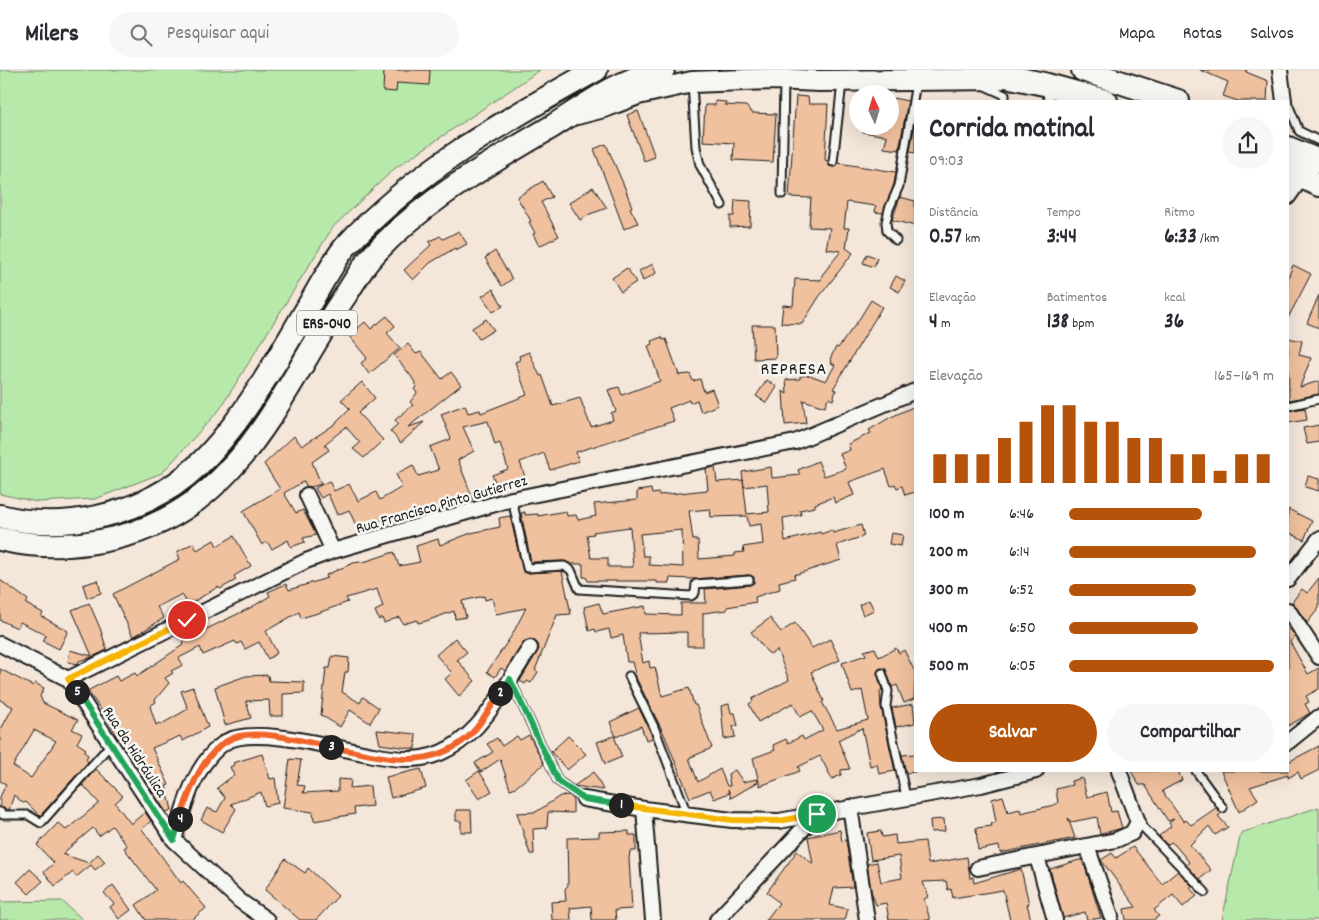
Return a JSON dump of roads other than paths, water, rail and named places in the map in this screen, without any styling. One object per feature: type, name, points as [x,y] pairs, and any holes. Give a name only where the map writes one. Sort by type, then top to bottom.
[{"type":"main road","name":"ERS-040","points":[[0,516],[37,523],[88,519],[118,512],[158,495],[186,476],[226,433],[264,380],[344,248],[389,202],[432,169],[496,126],[579,75],[596,70]]},
{"type":"main road","name":"ERS-040","points":[[0,539],[37,545],[89,544],[127,535],[169,519],[203,497],[220,482],[250,448],[332,314],[369,261],[408,223],[447,193],[601,94],[632,78],[663,70]]},
{"type":"main road","points":[[1083,70],[1175,100]]},
{"type":"main road","points":[[568,116],[604,107],[638,94],[699,78],[781,76],[842,80],[867,84],[975,75],[1019,74],[1048,92],[1100,100]]},
{"type":"main road","points":[[1289,148],[1319,161]]},
{"type":"street","points":[[1280,70],[1286,100]]},
{"type":"street","points":[[1289,197],[1303,178]]},
{"type":"street","name":"Rua Francisco Pinto Gutierrez","points":[[68,679],[306,561],[333,551],[512,499],[795,442],[914,391]]},
{"type":"street","points":[[307,495],[333,551]]},
{"type":"street","points":[[1289,578],[1317,545]]},
{"type":"street","points":[[1289,612],[1319,657]]},
{"type":"street","points":[[0,644],[68,679]]},
{"type":"street","points":[[174,840],[194,781],[205,763],[224,743],[239,736],[266,736],[396,759],[424,760],[449,749],[468,736],[510,679],[530,648]]},
{"type":"street","name":"Rua da Hidráulica","points":[[68,679],[174,840],[240,901],[267,920]]},
{"type":"street","points":[[1289,741],[1319,717]]},
{"type":"street","points":[[584,799],[732,820],[779,821],[981,785],[1032,772]]},
{"type":"street","points":[[978,868],[1116,840],[1132,833],[1138,822],[1119,772]]},
{"type":"street","points":[[850,807],[867,920]]},
{"type":"street","points":[[644,809],[653,920]]},
{"type":"street","points":[[718,920],[817,814]]},
{"type":"street","points":[[1087,846],[1111,916]]},
{"type":"street","points":[[1037,857],[1055,920]]},
{"type":"lane","points":[[975,75],[1005,95],[1005,100]]},
{"type":"lane","points":[[781,76],[782,194]]},
{"type":"lane","points":[[699,78],[696,146],[700,165],[722,205]]},
{"type":"lane","points":[[896,240],[887,231],[886,222],[899,186],[916,79]]},
{"type":"lane","points":[[833,162],[842,80]]},
{"type":"lane","points":[[1289,109],[1299,131],[1319,141]]},
{"type":"lane","points":[[1289,406],[1319,399]]},
{"type":"lane","points":[[512,499],[527,568],[564,566],[571,570],[579,589],[691,596],[695,593],[696,584],[749,580]]},
{"type":"lane","points":[[882,673],[888,691],[886,706],[906,797]]},
{"type":"lane","points":[[629,676],[654,727],[687,814]]},
{"type":"lane","points":[[510,679],[558,781],[584,799]]},
{"type":"lane","points":[[0,812],[3,815],[28,815],[41,823],[111,744]]},
{"type":"lane","points":[[1197,772],[1223,808]]},
{"type":"lane","points":[[1138,822],[1205,892]]},
{"type":"district","name":"REPRESA","points":[[794,368]]}]
